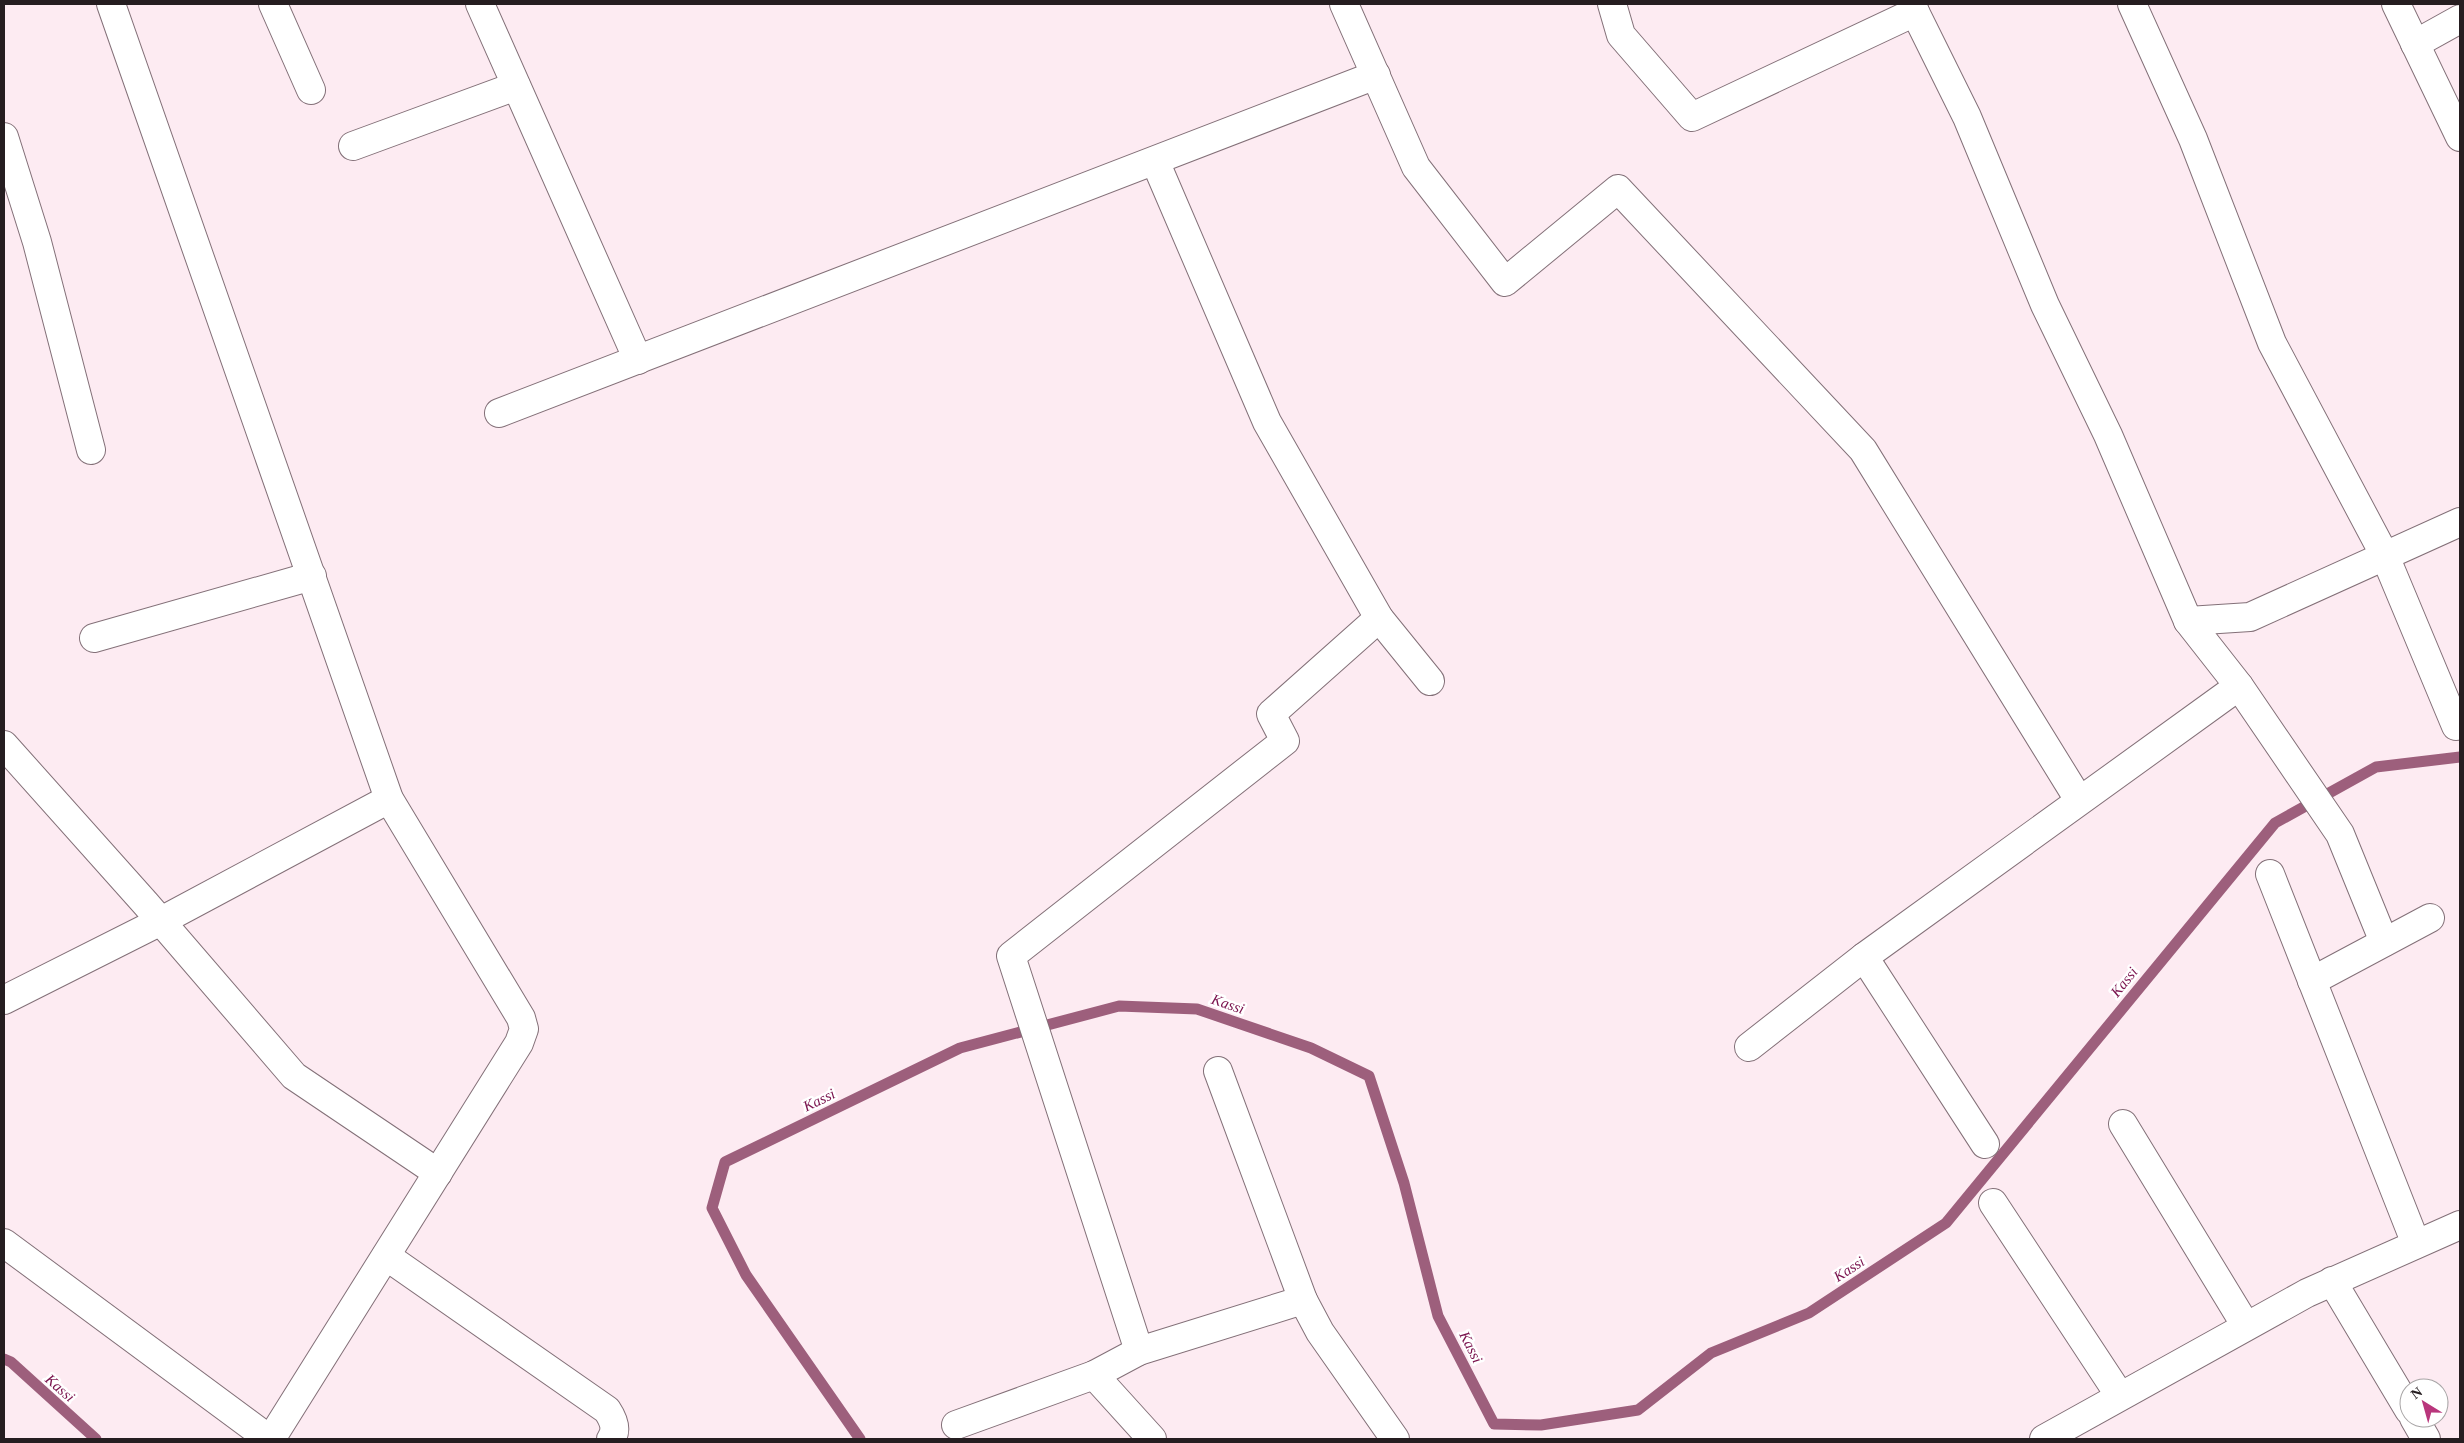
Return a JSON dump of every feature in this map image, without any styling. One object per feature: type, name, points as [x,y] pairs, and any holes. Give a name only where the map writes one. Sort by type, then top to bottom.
[{"type":"street","points":[[4,1243],[270,1439],[519,1043],[524,1029],[521,1018],[389,799],[111,4]]},
{"type":"street","points":[[273,4],[311,90]]},
{"type":"street","points":[[480,4],[638,360]]},
{"type":"street","points":[[1344,4],[1416,167],[1505,282],[1618,188],[1863,450],[2079,800]]},
{"type":"street","points":[[1612,4],[1621,35],[1692,117],[1913,8],[1967,117],[2045,305],[2108,435],[2188,621],[2239,686],[2340,834],[2384,942]]},
{"type":"street","points":[[2132,4],[2194,139],[2272,343],[2384,556],[2456,726]]},
{"type":"street","points":[[2396,4],[2460,137]]},
{"type":"street","points":[[2415,44],[2460,18]]},
{"type":"street","points":[[499,413],[1376,75]]},
{"type":"street","points":[[353,146],[516,86]]},
{"type":"street","points":[[4,137],[37,242],[91,450]]},
{"type":"street","points":[[1156,160],[1268,422],[1380,618],[1430,681]]},
{"type":"street","points":[[2188,621],[2250,617],[2460,522]]},
{"type":"street","points":[[94,638],[312,576]]},
{"type":"street","points":[[1139,1351],[1011,956],[1285,741],[1271,714],[1380,618]]},
{"type":"street","points":[[1749,1047],[1864,958],[2079,800],[2239,686]]},
{"type":"street","points":[[4,745],[161,921],[294,1076],[438,1172]]},
{"type":"street","points":[[4,1000],[161,921],[389,799]]},
{"type":"street","points":[[2270,874],[2416,1244]]},
{"type":"street","points":[[2312,981],[2430,918]]},
{"type":"street","points":[[1864,958],[1985,1144]]},
{"type":"street","points":[[1218,1071],[1303,1300],[1320,1332],[1395,1439]]},
{"type":"street","points":[[2123,1124],[2246,1326]]},
{"type":"street","points":[[1993,1203],[2120,1396]]},
{"type":"street","points":[[2044,1439],[2306,1293],[2460,1225]]},
{"type":"street","points":[[386,1256],[607,1410],[614,1421],[614,1435],[611,1439]]},
{"type":"street","points":[[2332,1282],[2399,1393]]},
{"type":"street","points":[[956,1425],[1094,1375],[1139,1351],[1303,1300]]},
{"type":"street","points":[[1094,1375],[1152,1439]]},
{"type":"street","points":[[2420,1428],[2426,1439]]},
{"type":"waterway","name":"Kassi","points":[[860,1439],[746,1275],[712,1208],[725,1162],[960,1048],[1119,1006],[1197,1009],[1311,1048],[1369,1076],[1404,1183],[1438,1316],[1494,1424],[1541,1425],[1638,1410],[1711,1353],[1809,1313],[1946,1223],[2275,823],[2376,767],[2460,757]]},
{"type":"waterway","name":"Kassi","points":[[4,1359],[11,1362],[96,1439]]}]
